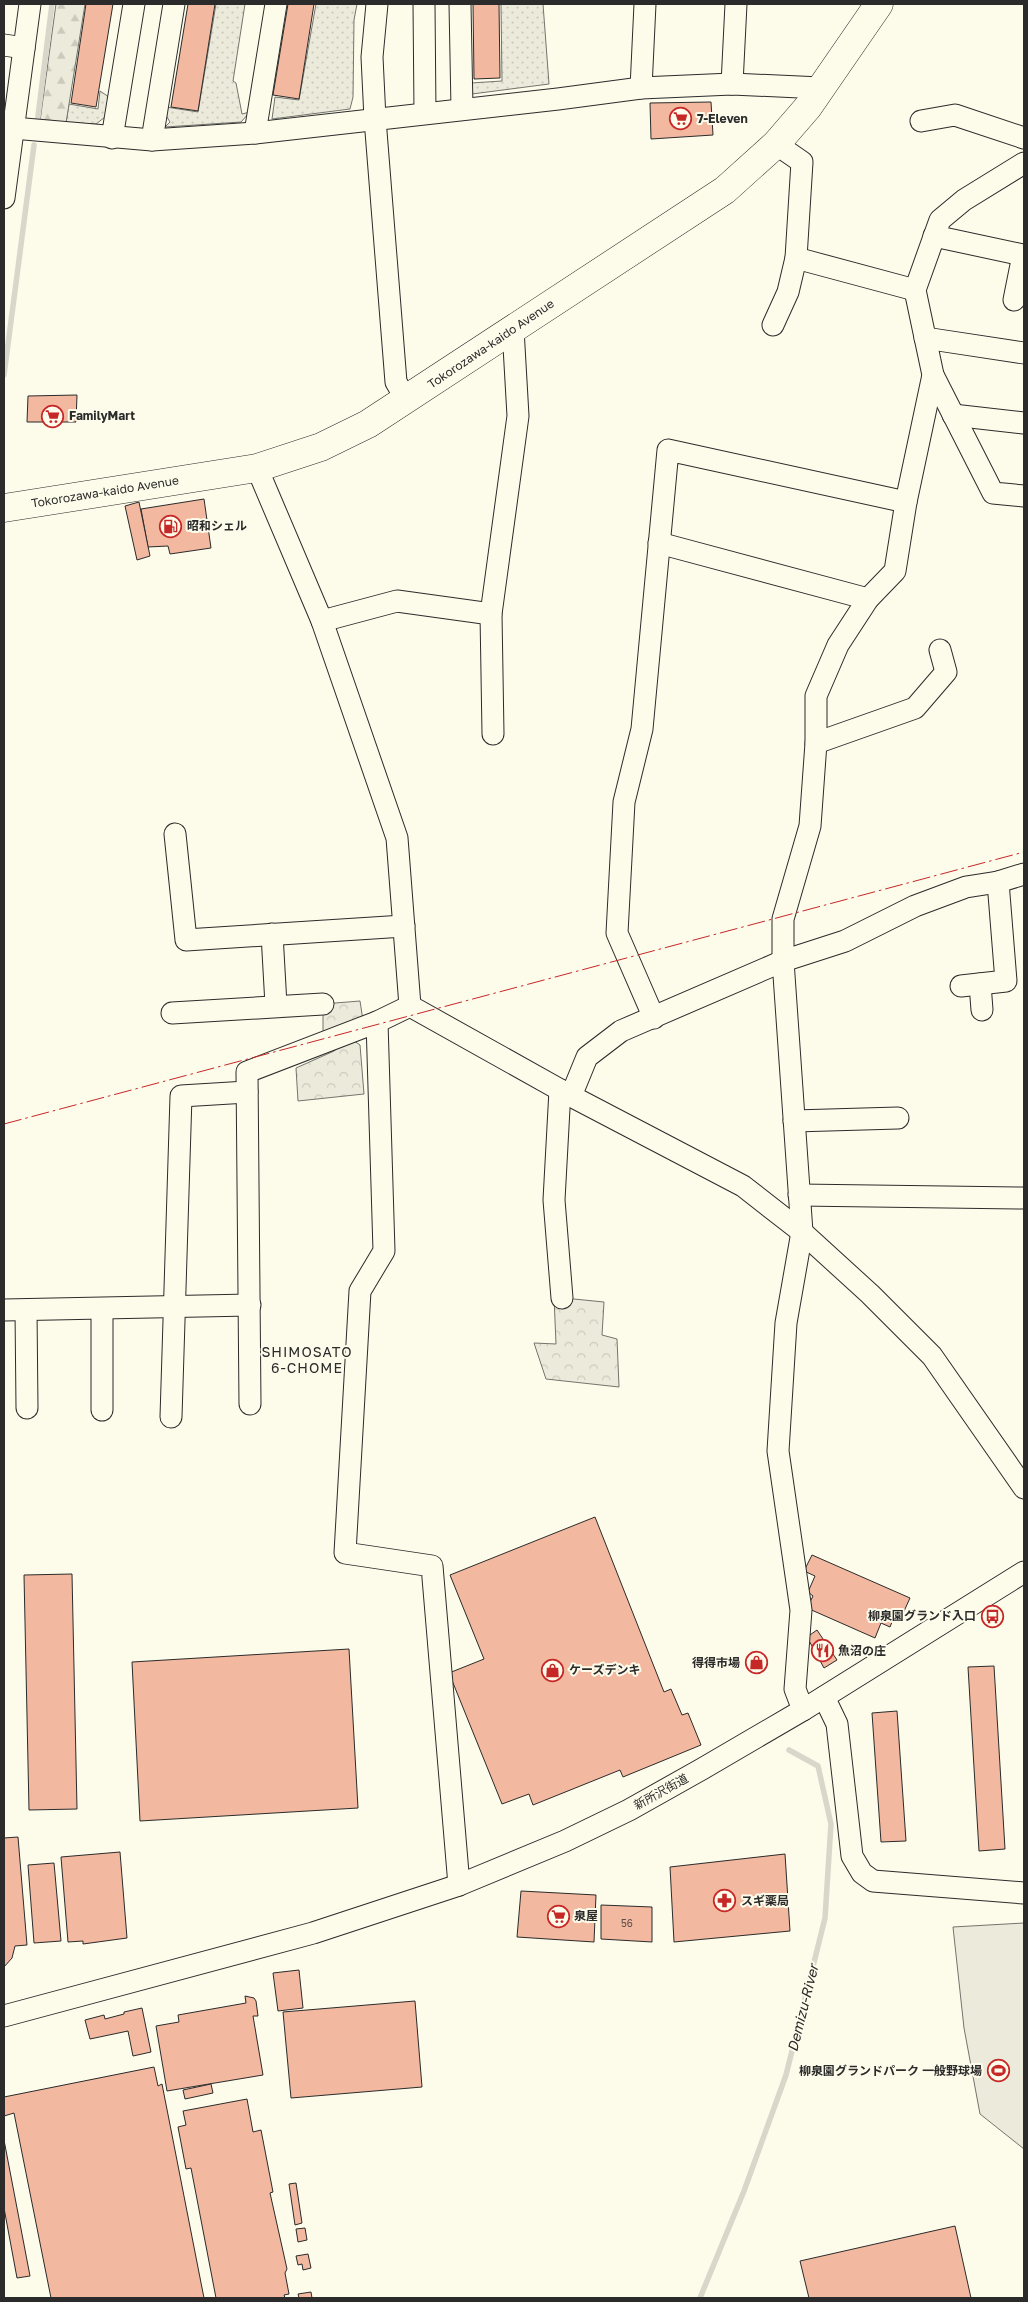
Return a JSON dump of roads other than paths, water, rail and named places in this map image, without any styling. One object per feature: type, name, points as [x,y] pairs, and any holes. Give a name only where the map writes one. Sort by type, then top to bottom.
[{"type":"main road","name":"Tokorozawa-kaido Avenue","points":[[4,508],[257,468],[321,447],[368,424],[407,401],[512,328],[725,190],[776,144],[808,107],[879,4]]},
{"type":"street","points":[[4,198],[13,128],[14,46],[30,4]]},
{"type":"street","points":[[112,138],[134,4]]},
{"type":"street","points":[[152,140],[174,4]]},
{"type":"street","points":[[255,133],[276,4]]},
{"type":"street","points":[[377,4],[372,57],[375,119],[396,382],[407,401]]},
{"type":"street","points":[[424,4],[425,113]]},
{"type":"street","points":[[460,4],[462,109]]},
{"type":"street","points":[[641,88],[646,4]]},
{"type":"street","points":[[732,84],[736,4]]},
{"type":"street","points":[[13,128],[152,140],[255,133],[641,88],[732,84],[821,88]]},
{"type":"street","points":[[921,121],[954,115],[1024,138]]},
{"type":"street","points":[[773,325],[788,292],[796,258],[802,162],[776,144]]},
{"type":"street","points":[[1023,169],[958,205],[940,220],[914,290],[933,375],[993,493],[1024,496]]},
{"type":"street","points":[[934,236],[1023,255],[1014,300]]},
{"type":"street","points":[[796,258],[914,290]]},
{"type":"street","points":[[493,734],[491,614],[518,416],[512,328]]},
{"type":"street","points":[[925,338],[1024,353]]},
{"type":"street","points":[[803,1710],[795,1689],[801,1610],[778,1451],[786,1323],[802,1232],[782,961],[783,919],[810,826],[816,742],[816,696],[838,645],[868,599],[895,572],[906,502],[933,375]]},
{"type":"street","points":[[953,415],[1024,423]]},
{"type":"street","points":[[654,1018],[617,933],[624,802],[642,729],[668,450],[906,502]]},
{"type":"street","points":[[257,468],[322,621],[397,838],[410,1006]]},
{"type":"street","points":[[659,543],[868,599]]},
{"type":"street","points":[[322,621],[397,601],[491,614]]},
{"type":"street","points":[[816,742],[915,708],[946,672],[940,650]]},
{"type":"street","points":[[175,834],[186,940],[404,926]]},
{"type":"street","points":[[562,1298],[554,1200],[566,1093],[587,1057],[621,1032],[782,961],[845,941],[915,906],[966,887],[998,882],[1024,874]]},
{"type":"street","points":[[982,1010],[970,985],[1006,981],[998,882]]},
{"type":"street","points":[[272,934],[276,1005]]},
{"type":"street","points":[[172,1013],[276,1005],[323,1004]]},
{"type":"street","points":[[250,1404],[247,1072],[377,1022],[410,1006]]},
{"type":"street","points":[[410,1006],[566,1093],[743,1186],[802,1232],[870,1294],[932,1356],[1024,1488]]},
{"type":"street","points":[[377,1022],[384,1251],[360,1292],[345,1553],[432,1566],[458,1885]]},
{"type":"street","points":[[171,1418],[176,1307],[181,1096],[247,1092]]},
{"type":"street","points":[[794,1121],[898,1118]]},
{"type":"street","points":[[799,1195],[1024,1198]]},
{"type":"street","points":[[4,1310],[250,1305]]},
{"type":"street","points":[[102,1309],[102,1410]]},
{"type":"street","points":[[26,1310],[27,1408]]},
{"type":"street","name":"新所沢街道","points":[[4,2016],[267,1944],[314,1933],[458,1885],[565,1841],[629,1810],[803,1710],[1024,1572]]},
{"type":"street","points":[[824,1697],[837,1724],[852,1856],[862,1872],[873,1881],[1024,1893]]},
{"type":"waterway","points":[[37,124],[52,4]]},
{"type":"waterway","points":[[4,375],[34,145]]},
{"type":"waterway","name":"Demizu-River","points":[[700,2298],[744,2191],[786,2075],[825,1918],[831,1824],[818,1766],[789,1750]]},
{"type":"place","name":"7-Eleven","points":[[681,119]]},
{"type":"place","name":"FamilyMart","points":[[53,416]]},
{"type":"place","name":"昭和シェル","points":[[171,526]]},
{"type":"place","name":"柳泉園グランド入口","points":[[992,1616]]},
{"type":"place","name":"魚沼の庄","points":[[822,1651]]},
{"type":"place","name":"得得市場","points":[[756,1663]]},
{"type":"place","name":"ケーズデンキ","points":[[553,1670]]},
{"type":"place","name":"スギ薬局","points":[[725,1901]]},
{"type":"place","name":"泉屋","points":[[558,1916]]},
{"type":"place","name":"柳泉園グランドパーク 一般野球場","points":[[998,2071]]},
{"type":"district","name":"SHIMOSATO 6-CHOME","points":[[307,1360]]}]
